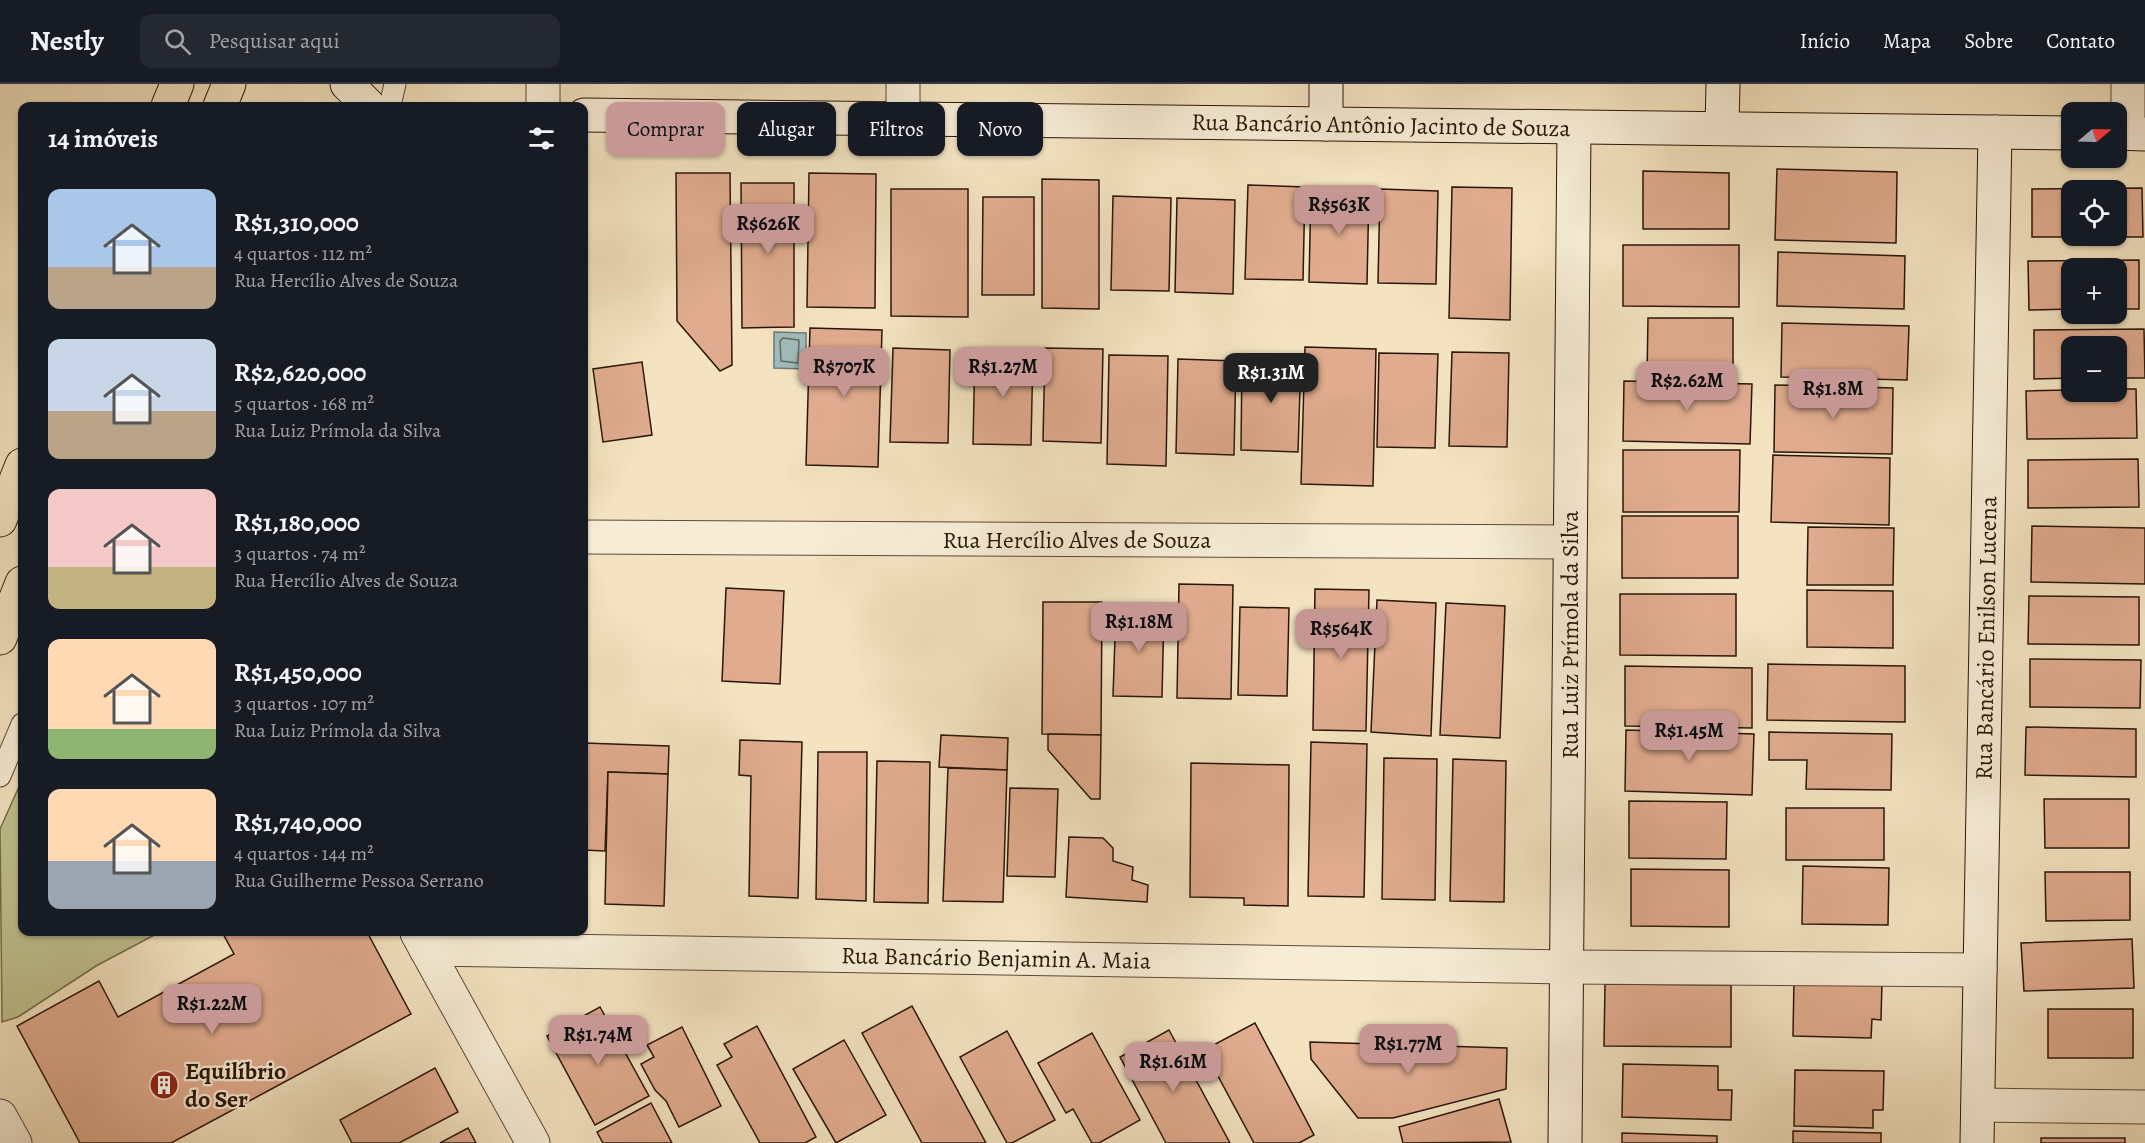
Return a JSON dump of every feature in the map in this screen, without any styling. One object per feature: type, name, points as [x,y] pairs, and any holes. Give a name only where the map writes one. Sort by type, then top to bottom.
[{"type":"main road","points":[[170,102],[177,84]]},
{"type":"main road","points":[[222,102],[229,84]]},
{"type":"main road","points":[[0,520],[18,475]]},
{"type":"main road","points":[[0,638],[18,594]]},
{"type":"street","points":[[347,84],[365,102]]},
{"type":"street","points":[[543,84],[543,102]]},
{"type":"street","points":[[903,84],[903,102]]},
{"type":"street","points":[[1326,84],[1326,124]]},
{"type":"street","points":[[1722,128],[1723,84]]},
{"type":"street","points":[[2128,84],[2130,133]]},
{"type":"street","name":"Rua Bancário Antônio Jacinto de Souza","points":[[588,115],[848,117]]},
{"type":"street","name":"Rua Bancário Antônio Jacinto de Souza","points":[[945,118],[2061,133]]},
{"type":"street","name":"Rua Luiz Prímola da Silva","points":[[1565,1143],[1574,128]]},
{"type":"street","name":"Rua Bancário Enilson Lucena","points":[[1977,1143],[1995,132]]},
{"type":"street","name":"Rua Hercílio Alves de Souza","points":[[588,537],[1570,542]]},
{"type":"street","points":[[421,940],[533,1143]]},
{"type":"street","name":"Rua Bancário Benjamin A. Maia","points":[[421,940],[1567,967],[1980,969]]},
{"type":"street","points":[[1978,1105],[2145,1107]]},
{"type":"street","points":[[0,1116],[15,1143]]},
{"type":"lane","points":[[391,102],[395,84]]},
{"type":"lane","points":[[0,776],[18,733]]},
{"type":"green space","points":[[18,789],[18,936],[152,936],[96,966],[18,1017],[2,1022],[0,829]]},
{"type":"water","points":[[774,332],[806,333],[806,369],[774,368]]},
{"type":"building","points":[[1777,169],[1897,172],[1896,243],[1775,240]]},
{"type":"building","points":[[1643,171],[1729,173],[1729,229],[1643,229]]},
{"type":"building","points":[[676,173],[730,173],[732,365],[720,371],[677,321]]},
{"type":"building","points":[[809,173],[876,174],[875,308],[807,307]]},
{"type":"building","points":[[1042,179],[1099,180],[1099,309],[1042,308]]},
{"type":"building","points":[[741,183],[794,183],[794,327],[742,328]]},
{"type":"building","points":[[1248,185],[1305,187],[1303,280],[1245,279]]},
{"type":"building","points":[[1452,187],[1512,188],[1510,320],[1449,318]]},
{"type":"building","points":[[2127,188],[2142,188],[2143,237],[2127,237]]},
{"type":"building","points":[[891,189],[968,189],[968,317],[891,316]]},
{"type":"building","points":[[1311,189],[1369,190],[1367,284],[1309,282]]},
{"type":"building","points":[[1380,189],[1438,191],[1436,284],[1378,283]]},
{"type":"building","points":[[2032,189],[2061,189],[2061,237],[2032,237]]},
{"type":"building","points":[[1113,196],[1171,198],[1169,291],[1111,290]]},
{"type":"building","points":[[983,197],[1034,197],[1034,295],[982,295]]},
{"type":"building","points":[[1177,198],[1235,200],[1233,294],[1175,292]]},
{"type":"building","points":[[1623,245],[1739,245],[1739,307],[1623,306]]},
{"type":"building","points":[[1778,252],[1905,256],[1904,309],[1777,306]]},
{"type":"building","points":[[2127,260],[2139,260],[2139,309],[2127,309]]},
{"type":"building","points":[[2028,261],[2061,261],[2061,309],[2029,310]]},
{"type":"building","points":[[1648,318],[1733,318],[1733,376],[1647,375]]},
{"type":"building","points":[[1782,323],[1909,326],[1907,380],[1781,377]]},
{"type":"building","points":[[810,328],[882,330],[878,467],[806,465]]},
{"type":"building","points":[[2144,329],[2145,378],[2127,378],[2127,336],[2061,336],[2061,378],[2034,379],[2034,330]]},
{"type":"building","points":[[1305,347],[1376,349],[1373,486],[1301,484]]},
{"type":"building","points":[[893,348],[950,350],[948,443],[890,442]]},
{"type":"building","points":[[1045,348],[1103,349],[1101,443],[1043,441]]},
{"type":"building","points":[[975,350],[1033,352],[1031,445],[973,444]]},
{"type":"building","points":[[1452,352],[1509,353],[1507,447],[1449,446]]},
{"type":"building","points":[[1379,353],[1438,354],[1435,448],[1377,447]]},
{"type":"building","points":[[1109,355],[1168,356],[1166,466],[1107,464]]},
{"type":"building","points":[[1242,356],[1301,358],[1298,452],[1241,450]]},
{"type":"building","points":[[1178,359],[1236,361],[1234,455],[1176,453]]},
{"type":"building","points":[[642,362],[652,435],[603,442],[593,369]]},
{"type":"building","points":[[1624,381],[1752,384],[1750,444],[1623,441]]},
{"type":"building","points":[[1775,385],[1893,388],[1892,454],[1774,452]]},
{"type":"building","points":[[2127,389],[2136,389],[2137,438],[2027,439],[2026,391],[2061,390],[2061,402],[2127,402]]},
{"type":"building","points":[[1623,450],[1740,450],[1739,512],[1623,512]]},
{"type":"building","points":[[1773,455],[1890,458],[1889,525],[1771,522]]},
{"type":"building","points":[[2138,459],[2139,507],[2028,508],[2028,460]]},
{"type":"building","points":[[1622,516],[1738,516],[1738,578],[1622,578]]},
{"type":"building","points":[[2032,526],[2145,528],[2145,584],[2031,582]]},
{"type":"building","points":[[1808,527],[1894,528],[1893,585],[1807,585]]},
{"type":"building","points":[[1179,584],[1233,585],[1231,699],[1177,698]]},
{"type":"building","points":[[726,588],[784,591],[780,684],[722,681]]},
{"type":"building","points":[[1315,589],[1369,590],[1366,731],[1313,730]]},
{"type":"building","points":[[1807,590],[1893,591],[1893,648],[1807,647]]},
{"type":"building","points":[[1620,594],[1736,594],[1736,656],[1620,655]]},
{"type":"building","points":[[2029,596],[2139,597],[2139,645],[2028,644]]},
{"type":"building","points":[[1377,600],[1436,603],[1431,736],[1371,732]]},
{"type":"building","points":[[1043,602],[1102,602],[1101,735],[1042,734]]},
{"type":"building","points":[[1446,603],[1505,606],[1500,738],[1440,735]]},
{"type":"building","points":[[1240,607],[1289,608],[1287,696],[1238,695]]},
{"type":"building","points":[[1116,608],[1164,610],[1162,697],[1113,696]]},
{"type":"building","points":[[2030,659],[2141,660],[2140,708],[2030,707]]},
{"type":"building","points":[[1768,664],[1905,666],[1905,722],[1767,720]]},
{"type":"building","points":[[1625,666],[1752,668],[1752,728],[1625,726]]},
{"type":"building","points":[[2026,727],[2136,729],[2136,777],[2025,775]]},
{"type":"building","points":[[1626,730],[1754,734],[1752,795],[1625,791]]},
{"type":"building","points":[[1769,732],[1892,734],[1891,790],[1806,789],[1807,760],[1769,760]]},
{"type":"building","points":[[1048,734],[1101,735],[1100,799],[1091,799],[1048,750]]},
{"type":"building","points":[[941,735],[1008,738],[1007,770],[939,767]]},
{"type":"building","points":[[740,740],[802,742],[798,898],[749,896],[751,776],[739,775]]},
{"type":"building","points":[[1311,742],[1367,744],[1364,897],[1308,896]]},
{"type":"building","points":[[588,743],[669,746],[668,774],[608,772],[605,851],[588,850]]},
{"type":"building","points":[[818,752],[867,752],[866,901],[816,899]]},
{"type":"building","points":[[1384,758],[1437,759],[1435,900],[1382,899]]},
{"type":"building","points":[[1453,759],[1506,761],[1504,902],[1450,901]]},
{"type":"building","points":[[877,761],[930,762],[928,903],[874,902]]},
{"type":"building","points":[[1191,763],[1289,765],[1288,906],[1244,905],[1244,898],[1190,897]]},
{"type":"building","points":[[948,768],[1007,770],[1003,902],[943,901]]},
{"type":"building","points":[[608,772],[668,774],[664,906],[605,904]]},
{"type":"building","points":[[1010,788],[1058,789],[1055,877],[1007,876]]},
{"type":"building","points":[[2044,799],[2129,799],[2129,848],[2045,848]]},
{"type":"building","points":[[1629,801],[1727,802],[1726,859],[1629,858]]},
{"type":"building","points":[[1786,808],[1884,808],[1884,860],[1786,860]]},
{"type":"building","points":[[1069,837],[1103,838],[1113,848],[1113,861],[1133,867],[1132,880],[1148,885],[1147,902],[1066,897]]},
{"type":"building","points":[[1803,866],[1889,868],[1888,925],[1802,924]]},
{"type":"building","points":[[1631,869],[1729,870],[1729,927],[1631,926]]},
{"type":"building","points":[[2045,872],[2130,872],[2130,920],[2046,921]]},
{"type":"building","name":"Equilíbrio do Ser","points":[[224,936],[369,936],[411,1014],[171,1143],[80,1143],[17,1026],[99,981],[118,1017],[234,954]]},
{"type":"building","points":[[2132,939],[2134,988],[2024,991],[2021,943]]},
{"type":"building","points":[[1794,979],[1882,981],[1881,1020],[1872,1019],[1871,1038],[1793,1036]]},
{"type":"building","points":[[1605,984],[1731,985],[1731,1047],[1604,1046]]},
{"type":"building","points":[[912,1006],[986,1143],[922,1143],[862,1033]]},
{"type":"building","points":[[600,1007],[649,1096],[595,1125],[547,1036]]},
{"type":"building","points":[[2048,1009],[2133,1009],[2133,1058],[2048,1058]]},
{"type":"building","points":[[1255,1023],[1314,1135],[1299,1143],[1254,1143],[1204,1050]]},
{"type":"building","points":[[757,1026],[816,1137],[805,1143],[760,1143],[717,1065],[732,1057],[724,1044]]},
{"type":"building","points":[[682,1027],[721,1106],[679,1127],[666,1101],[655,1090],[641,1064],[654,1057],[647,1045]]},
{"type":"building","points":[[1169,1030],[1230,1143],[1166,1143],[1120,1057]]},
{"type":"building","points":[[1007,1031],[1055,1120],[1012,1143],[1007,1143],[960,1057]]},
{"type":"building","points":[[1092,1033],[1140,1120],[1099,1143],[1092,1143],[1073,1109],[1066,1113],[1038,1063]]},
{"type":"building","points":[[844,1040],[886,1115],[836,1143],[793,1069]]},
{"type":"building","points":[[1310,1042],[1507,1048],[1506,1089],[1393,1118],[1358,1118],[1311,1059]]},
{"type":"building","points":[[1623,1064],[1718,1066],[1718,1090],[1732,1090],[1731,1120],[1622,1117]]},
{"type":"building","points":[[435,1068],[458,1112],[399,1143],[352,1143],[340,1120]]},
{"type":"building","points":[[1795,1070],[1884,1071],[1883,1110],[1873,1110],[1873,1128],[1794,1126]]},
{"type":"building","points":[[1499,1099],[1511,1142],[1403,1143],[1399,1127]]},
{"type":"building","points":[[651,1103],[672,1143],[603,1143],[597,1132]]},
{"type":"building","points":[[468,1128],[476,1143],[440,1143]]},
{"type":"building","points":[[1793,1131],[1881,1133],[1881,1143],[1793,1143]]},
{"type":"building","points":[[1622,1133],[1717,1136],[1717,1143],[1622,1143]]},
{"type":"building","points":[[2041,1138],[2125,1138],[2125,1143],[2041,1143]]},
{"type":"place","name":"Equilíbrio do Ser","points":[[164,1085]]}]
